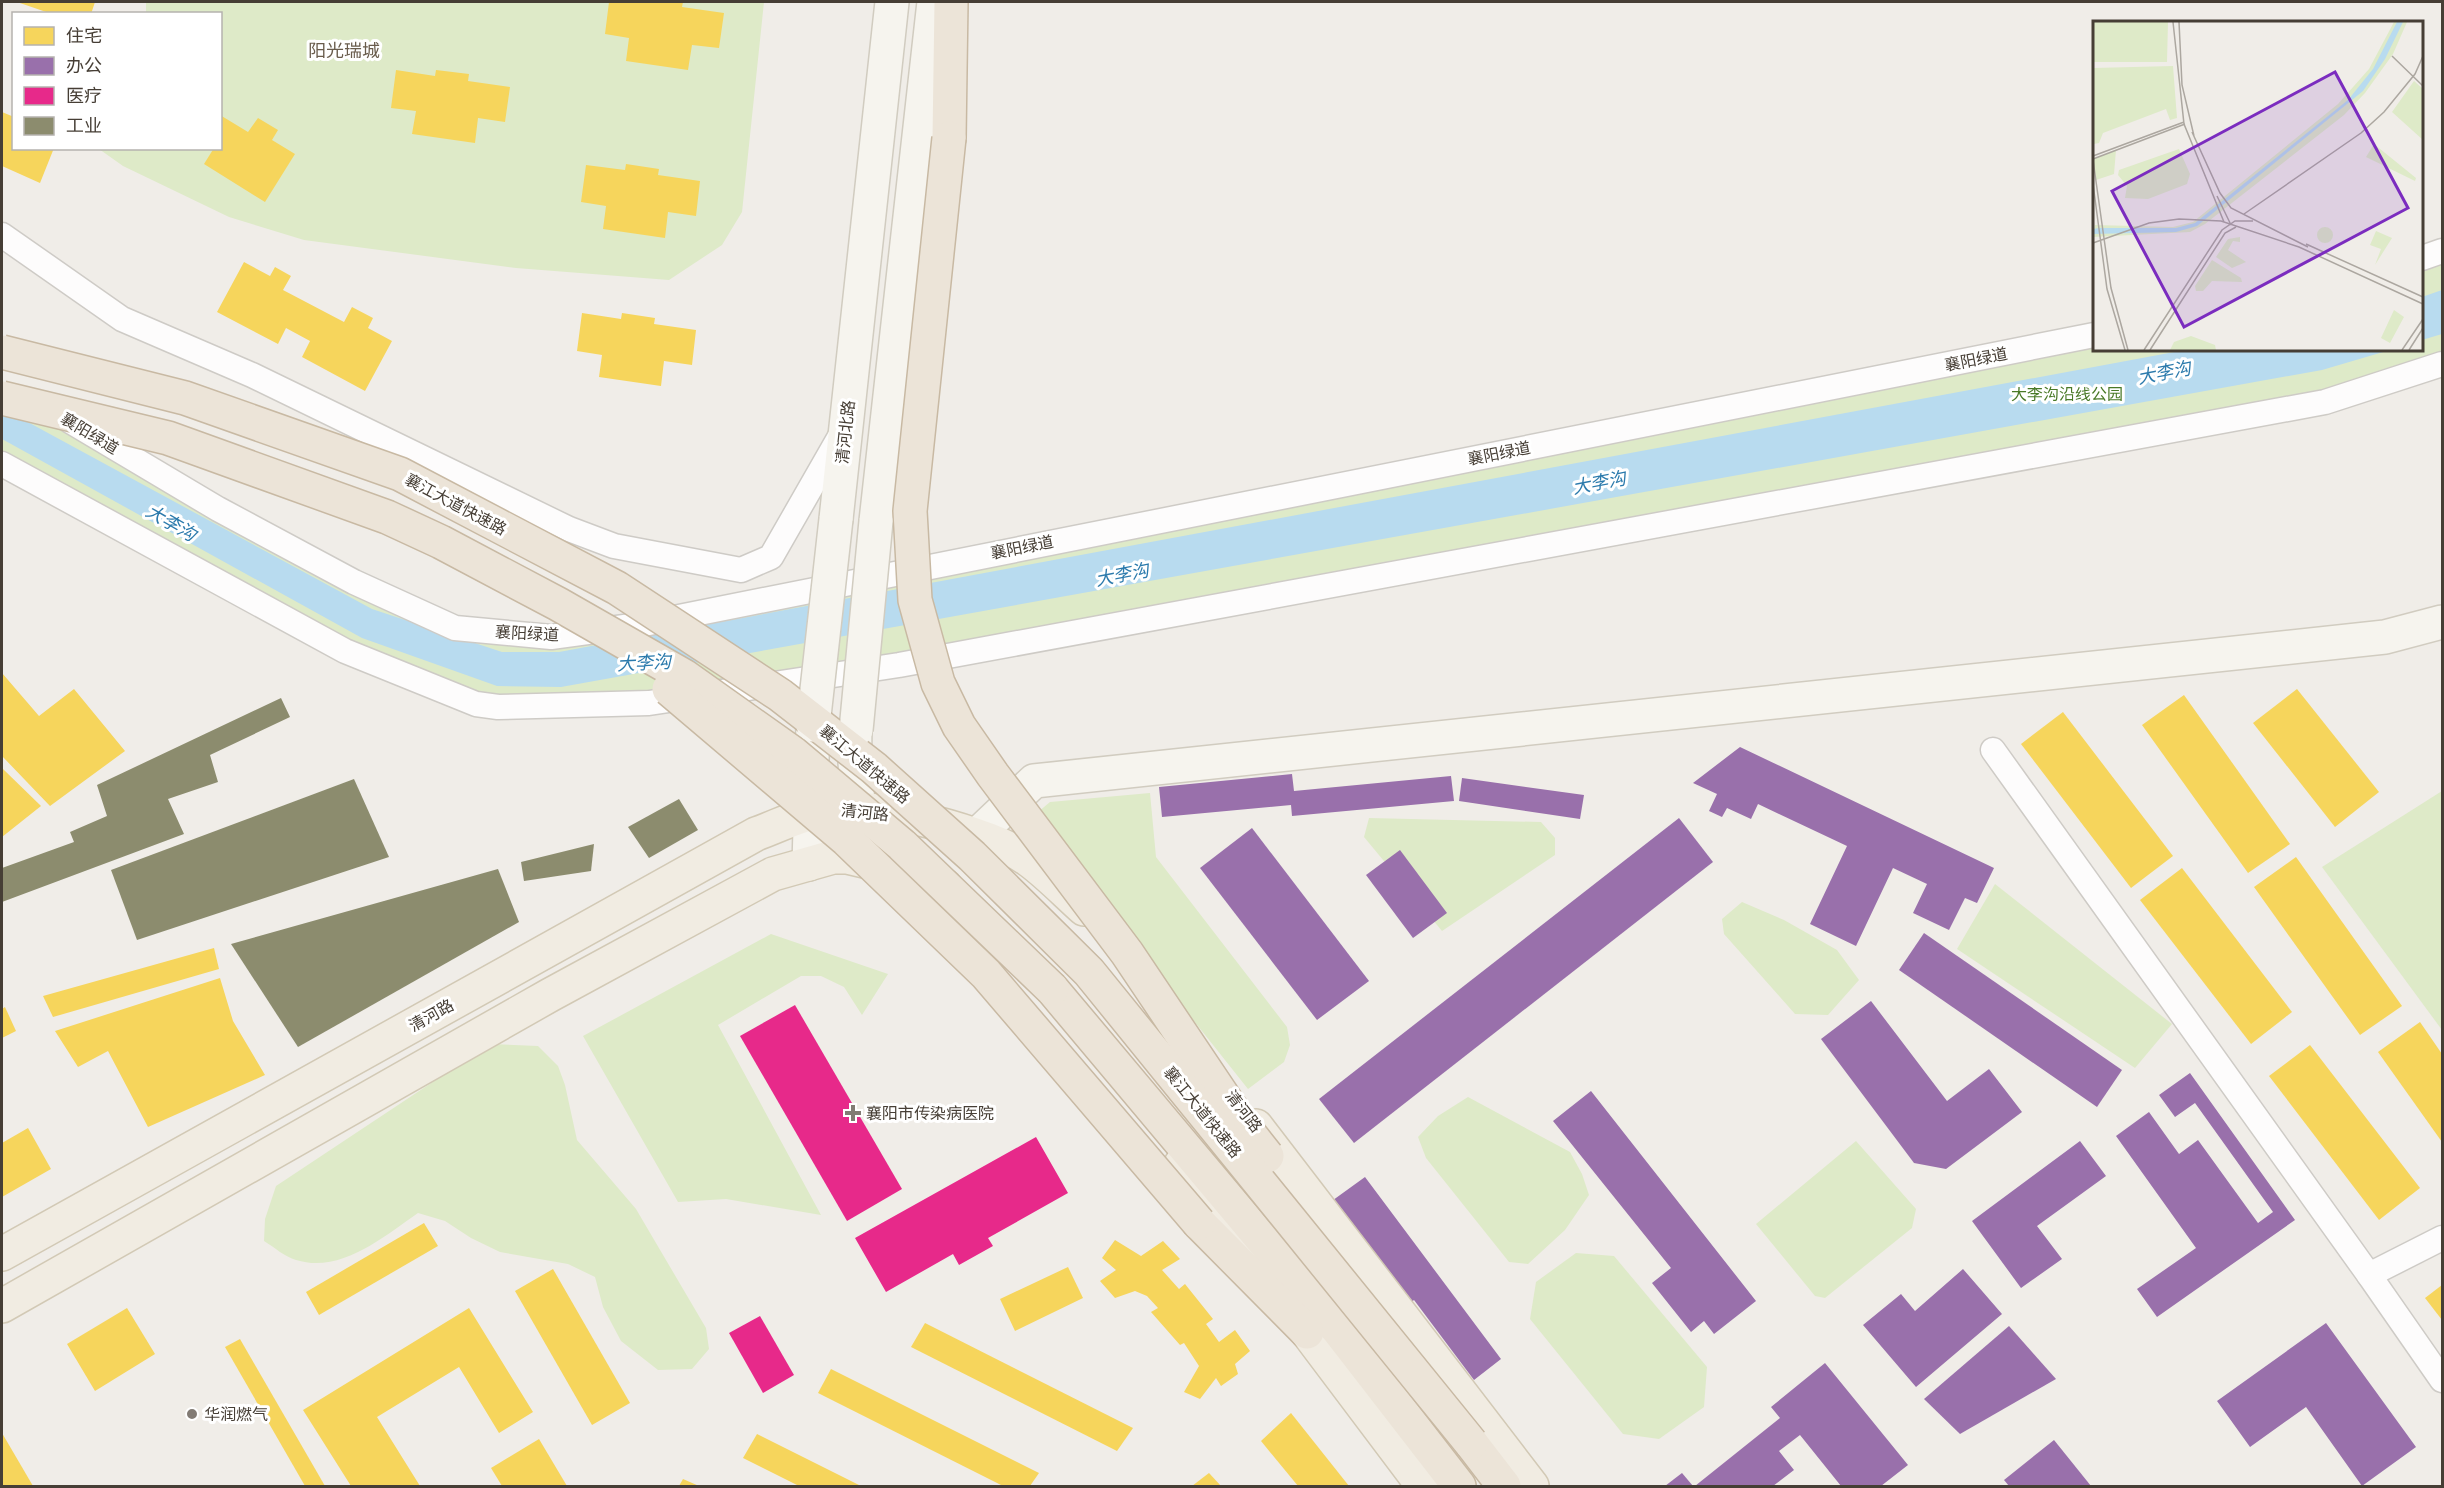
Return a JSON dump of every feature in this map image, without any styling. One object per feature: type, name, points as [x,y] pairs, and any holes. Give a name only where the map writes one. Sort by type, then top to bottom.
[{"type":"highway","points":[[951,2],[949,138],[910,511],[915,600],[938,683],[959,726],[987,767],[1127,953],[1241,1123],[1383,1306],[1471,1443]]},
{"type":"highway","name":"襄江大道快速路","points":[[2,352],[185,399],[400,474],[617,588],[780,695],[892,784],[972,856],[1089,972],[1504,1486]]},
{"type":"highway","points":[[2,398],[168,438],[387,517],[441,542],[558,604],[684,676],[794,754],[902,845],[1052,989],[1339,1331],[1459,1486]]},
{"type":"highway","points":[[441,542],[672,691],[847,840],[986,974],[1199,1223],[1306,1332]]},
{"type":"main road","name":"清河北路","points":[[809,864],[813,724],[892,2]]},
{"type":"main road","points":[[869,862],[858,810],[855,730],[934,2]]},
{"type":"main road","points":[[978,834],[1034,781],[2385,637],[2442,622]]},
{"type":"main road","name":"清河路","points":[[2,1254],[756,834],[825,810],[858,810],[911,817],[978,834],[1029,860],[1086,911],[1249,1117],[1532,1486]]},
{"type":"main road","points":[[2,1306],[550,995],[773,874],[833,857],[847,857],[919,874],[959,893],[993,925],[1109,1068],[1423,1486]]},
{"type":"street","points":[[2,235],[122,319],[252,375],[569,529],[614,546],[741,570],[771,557],[846,427]]},
{"type":"street","points":[[2423,257],[2442,251]]},
{"type":"street","name":"襄阳绿道","points":[[2,381],[218,509],[354,582],[455,628],[551,637],[639,624],[2093,335]]},
{"type":"street","points":[[2,464],[345,651],[476,704],[498,707],[649,704],[899,665],[2325,402],[2442,364]]},
{"type":"street","points":[[1993,750],[2442,1380]]},
{"type":"street","points":[[2369,1275],[2442,1239]]},
{"type":"green space","points":[[146,2],[764,2],[742,212],[722,245],[669,280],[516,268],[304,240],[229,217],[123,166],[100,150],[222,150],[222,12],[146,12]]},
{"type":"green space","name":"大李沟沿线公园","points":[[2442,251],[2442,364],[2325,402],[649,703],[476,704],[2,466],[2,381],[218,509],[455,628],[551,637],[2093,335],[2093,351],[2423,351],[2423,258]]},
{"type":"green space","points":[[2442,791],[2442,1030],[2322,867]]},
{"type":"green space","points":[[1150,793],[1156,857],[1287,1027],[1290,1045],[1284,1062],[1248,1089],[1032,817],[1050,802]]},
{"type":"green space","points":[[1369,818],[1541,822],[1555,838],[1555,855],[1442,931],[1364,837]]},
{"type":"green space","points":[[1995,884],[2172,1024],[2135,1068],[1957,949]]},
{"type":"green space","points":[[1742,902],[1784,920],[1837,950],[1859,980],[1828,1015],[1795,1014],[1724,934],[1722,919]]},
{"type":"green space","points":[[771,934],[888,974],[862,1015],[844,987],[821,976],[801,976],[718,1025],[821,1215],[726,1199],[678,1202],[583,1036]]},
{"type":"green space","points":[[490,1044],[538,1046],[558,1066],[565,1085],[577,1140],[636,1209],[706,1328],[709,1349],[692,1369],[658,1370],[621,1341],[603,1307],[595,1277],[568,1264],[500,1252],[471,1238],[445,1221],[418,1213],[361,1251],[329,1262],[313,1263],[296,1260],[264,1241],[265,1219],[276,1186]]},
{"type":"green space","points":[[1468,1097],[1570,1152],[1582,1174],[1589,1195],[1565,1230],[1528,1264],[1509,1262],[1426,1158],[1418,1137],[1438,1116]]},
{"type":"green space","points":[[1856,1141],[1916,1209],[1912,1228],[1825,1298],[1815,1296],[1756,1224]]},
{"type":"green space","points":[[1576,1253],[1614,1256],[1707,1367],[1704,1407],[1659,1439],[1623,1434],[1530,1319],[1536,1282]]},
{"type":"water","points":[[2442,290],[2442,334],[2423,340],[2423,297]]},
{"type":"water","name":"大李沟","points":[[2180,351],[2387,351],[2322,370],[561,687],[497,686],[362,638],[2,439],[2,408],[372,609],[502,652],[559,652]]},
{"type":"building: 住宅","points":[[17,2],[95,2],[92,12],[46,12]]},
{"type":"building: 住宅","points":[[609,2],[683,2],[682,7],[724,13],[719,48],[692,45],[688,70],[626,61],[629,38],[605,34]]},
{"type":"building: 住宅","points":[[396,70],[435,76],[436,70],[469,74],[468,81],[510,87],[505,122],[478,118],[475,143],[412,134],[416,111],[391,108]]},
{"type":"building: 住宅","points":[[2,112],[12,116],[12,150],[53,150],[40,183],[2,166]]},
{"type":"building: 住宅","points":[[222,116],[248,132],[258,118],[278,130],[272,140],[295,154],[265,202],[204,164],[213,150],[222,150]]},
{"type":"building: 住宅","points":[[626,164],[659,169],[658,175],[700,181],[696,216],[668,212],[665,238],[603,229],[606,206],[581,202],[586,165],[625,170]]},
{"type":"building: 住宅","points":[[244,262],[270,276],[275,267],[291,276],[283,290],[344,322],[352,307],[373,318],[368,328],[392,341],[365,391],[302,357],[310,341],[286,328],[278,344],[217,312]]},
{"type":"building: 住宅","points":[[582,313],[621,319],[622,313],[655,318],[654,324],[696,330],[692,365],[664,361],[661,386],[599,377],[602,355],[577,351]]},
{"type":"building: 住宅","points":[[2,673],[39,716],[74,689],[125,751],[50,806],[2,756]]},
{"type":"building: 住宅","points":[[2297,689],[2379,792],[2335,827],[2253,723]]},
{"type":"building: 住宅","points":[[2184,695],[2290,844],[2248,873],[2142,725]]},
{"type":"building: 住宅","points":[[2063,712],[2173,856],[2131,888],[2021,744]]},
{"type":"building: 住宅","points":[[2,770],[41,806],[2,837]]},
{"type":"building: 住宅","points":[[2296,857],[2402,1006],[2360,1035],[2254,887]]},
{"type":"building: 住宅","points":[[2182,868],[2292,1012],[2251,1044],[2140,900]]},
{"type":"building: 住宅","points":[[214,948],[219,969],[53,1017],[43,996]]},
{"type":"building: 住宅","points":[[220,978],[233,1021],[265,1075],[148,1127],[108,1051],[78,1067],[55,1031]]},
{"type":"building: 住宅","points":[[5,1007],[16,1031],[2,1038],[2,1009]]},
{"type":"building: 住宅","points":[[2420,1022],[2442,1054],[2442,1142],[2378,1052]]},
{"type":"building: 住宅","points":[[2310,1045],[2420,1188],[2379,1220],[2269,1076]]},
{"type":"building: 住宅","points":[[28,1128],[51,1169],[2,1197],[2,1143]]},
{"type":"building: 住宅","points":[[424,1223],[438,1246],[319,1315],[306,1292]]},
{"type":"building: 住宅","points":[[1115,1240],[1141,1256],[1163,1241],[1180,1259],[1162,1270],[1179,1289],[1185,1284],[1213,1319],[1206,1324],[1219,1342],[1235,1330],[1250,1351],[1235,1364],[1238,1374],[1221,1386],[1216,1378],[1200,1399],[1184,1392],[1199,1366],[1184,1343],[1180,1345],[1151,1312],[1158,1308],[1147,1296],[1135,1291],[1115,1298],[1100,1281],[1116,1270],[1102,1258]]},
{"type":"building: 住宅","points":[[1068,1267],[1083,1298],[1015,1331],[1000,1299]]},
{"type":"building: 住宅","points":[[553,1269],[630,1403],[592,1425],[515,1291]]},
{"type":"building: 住宅","points":[[2442,1285],[2442,1320],[2425,1298]]},
{"type":"building: 住宅","points":[[127,1308],[155,1354],[95,1391],[67,1344]]},
{"type":"building: 住宅","points":[[469,1308],[533,1412],[499,1433],[459,1367],[377,1417],[420,1486],[351,1486],[303,1410]]},
{"type":"building: 住宅","points":[[925,1323],[1133,1428],[1117,1451],[911,1347]]},
{"type":"building: 住宅","points":[[240,1339],[325,1486],[305,1486],[225,1347]]},
{"type":"building: 住宅","points":[[831,1369],[1039,1473],[1030,1486],[1003,1486],[818,1393]]},
{"type":"building: 住宅","points":[[1291,1413],[1349,1486],[1298,1486],[1261,1441]]},
{"type":"building: 住宅","points":[[2,1433],[33,1486],[2,1486]]},
{"type":"building: 住宅","points":[[757,1434],[861,1486],[799,1486],[743,1458]]},
{"type":"building: 住宅","points":[[539,1439],[567,1486],[502,1486],[491,1468]]},
{"type":"building: 住宅","points":[[1209,1473],[1221,1486],[1192,1486]]},
{"type":"building: 住宅","points":[[683,1479],[699,1486],[679,1486]]},
{"type":"building: 办公","points":[[1740,747],[1994,868],[1977,903],[1965,898],[1949,930],[1913,913],[1927,884],[1893,868],[1856,946],[1810,924],[1847,846],[1758,804],[1751,819],[1727,808],[1722,817],[1709,811],[1717,794],[1693,783]]},
{"type":"building: 办公","points":[[1292,774],[1294,791],[1451,776],[1454,801],[1292,816],[1291,805],[1162,817],[1159,787]]},
{"type":"building: 办公","points":[[1462,778],[1584,795],[1580,819],[1459,801]]},
{"type":"building: 办公","points":[[1679,818],[1713,862],[1354,1143],[1319,1099]]},
{"type":"building: 办公","points":[[1252,828],[1369,981],[1317,1020],[1200,868]]},
{"type":"building: 办公","points":[[1400,850],[1447,913],[1413,938],[1366,875]]},
{"type":"building: 办公","points":[[1924,933],[2122,1070],[2097,1107],[1899,970]]},
{"type":"building: 办公","points":[[1871,1001],[1947,1101],[1989,1069],[2022,1112],[1946,1169],[1914,1163],[1821,1039]]},
{"type":"building: 办公","points":[[2190,1073],[2295,1220],[2157,1317],[2137,1289],[2196,1248],[2116,1136],[2149,1112],[2179,1154],[2198,1140],[2258,1223],[2273,1212],[2195,1103],[2175,1117],[2159,1095]]},
{"type":"building: 办公","points":[[1591,1091],[1756,1301],[1714,1334],[1704,1321],[1691,1332],[1652,1283],[1671,1268],[1553,1121]]},
{"type":"building: 办公","points":[[2080,1141],[2106,1176],[2037,1226],[2062,1259],[2021,1288],[1972,1221]]},
{"type":"building: 办公","points":[[1365,1177],[1501,1359],[1474,1380],[1414,1300],[1406,1306],[1329,1203]]},
{"type":"building: 办公","points":[[1963,1269],[2002,1314],[1916,1387],[1863,1325],[1901,1294],[1915,1311]]},
{"type":"building: 办公","points":[[2326,1323],[2416,1447],[2362,1486],[2306,1407],[2250,1447],[2217,1401]]},
{"type":"building: 办公","points":[[2009,1326],[2056,1379],[1960,1434],[1924,1399]]},
{"type":"building: 办公","points":[[1825,1363],[1908,1465],[1881,1486],[1841,1486],[1800,1435],[1779,1451],[1794,1470],[1773,1486],[1695,1486],[1780,1418],[1771,1407]]},
{"type":"building: 办公","points":[[2054,1440],[2091,1486],[2009,1486],[2004,1480]]},
{"type":"building: 办公","points":[[1682,1473],[1693,1486],[1665,1486]]},
{"type":"building: 医疗","points":[[795,1005],[902,1189],[847,1221],[740,1036]]},
{"type":"building: 医疗","points":[[1036,1137],[1068,1193],[988,1238],[993,1246],[959,1265],[953,1254],[886,1292],[855,1238]]},
{"type":"building: 医疗","points":[[760,1316],[794,1375],[763,1393],[729,1333]]},
{"type":"building: 工业","points":[[281,698],[290,717],[210,755],[218,782],[168,799],[184,834],[2,902],[2,868],[74,842],[70,832],[107,816],[97,785]]},
{"type":"building: 工业","points":[[354,779],[389,857],[137,940],[111,870]]},
{"type":"building: 工业","points":[[679,799],[698,830],[649,858],[628,827]]},
{"type":"building: 工业","points":[[594,844],[591,871],[524,881],[521,862]]},
{"type":"building: 工业","points":[[498,869],[519,922],[298,1047],[231,944]]},
{"type":"place","name":"襄阳市传染病医院","points":[[853,1113]]},
{"type":"place","name":"华润燃气","points":[[192,1414]]},
{"type":"district","name":"阳光瑞城","points":[[344,51]]}]
